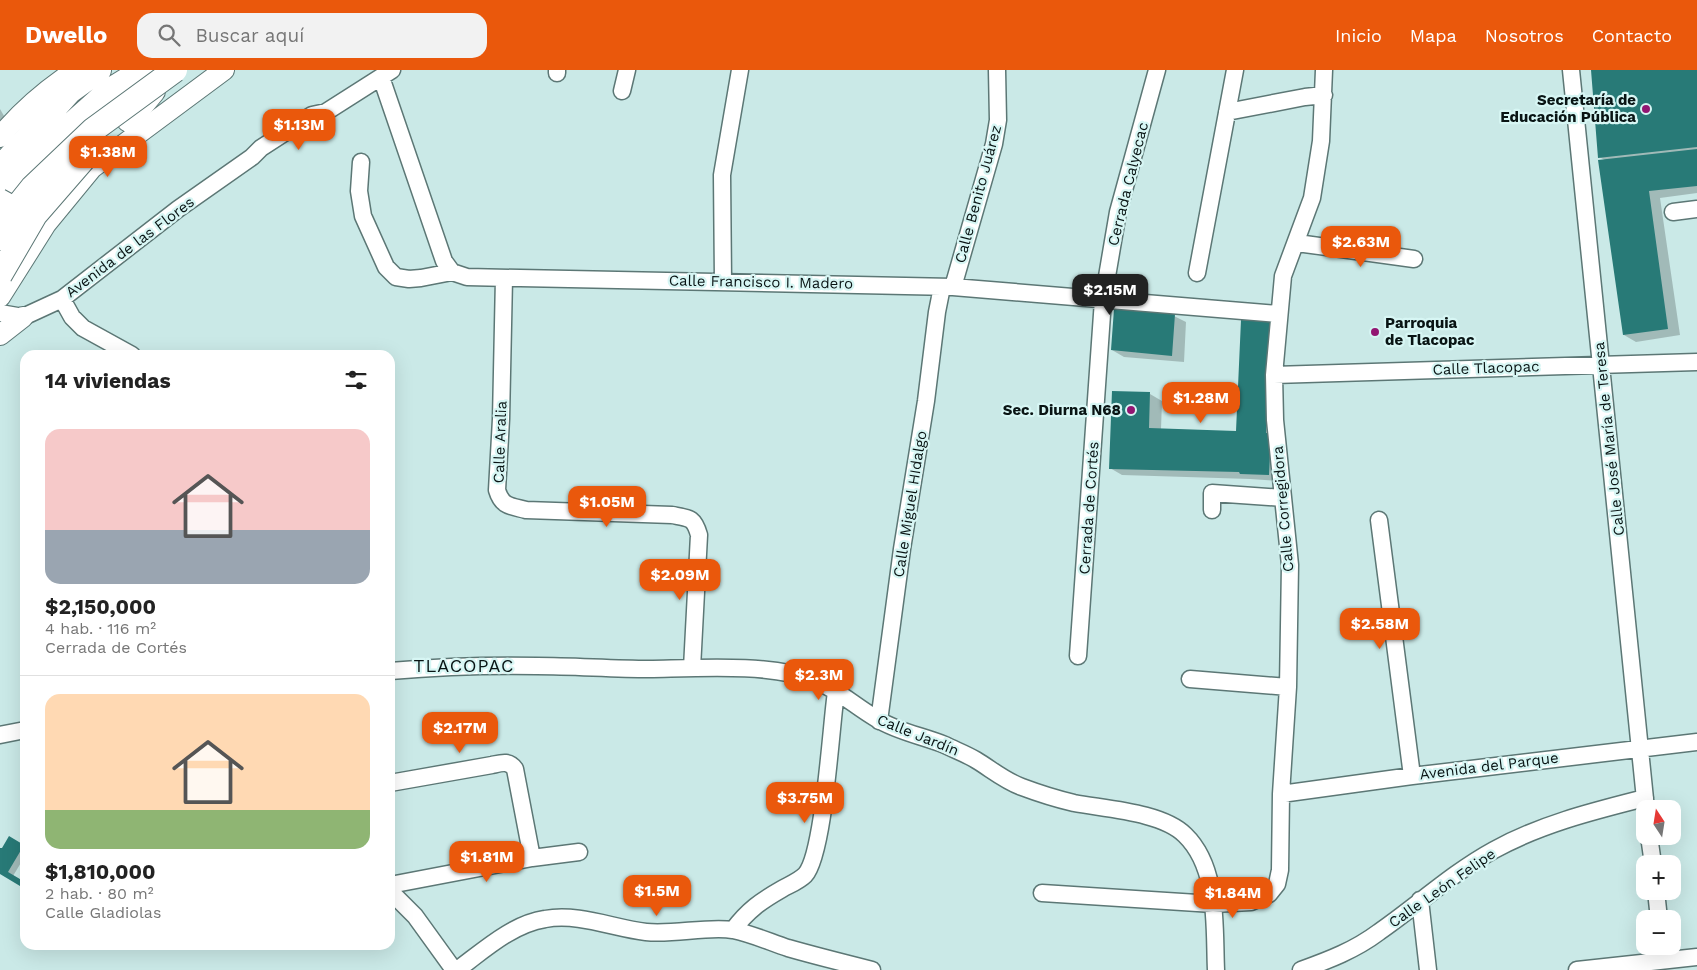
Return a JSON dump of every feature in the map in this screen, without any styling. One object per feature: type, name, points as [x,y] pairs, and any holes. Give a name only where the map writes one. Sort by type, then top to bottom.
[{"type":"highway","points":[[0,151],[73,80],[99,70]]},
{"type":"highway","points":[[24,226],[32,188],[93,130],[163,71]]},
{"type":"highway","points":[[0,191],[6,183],[109,91],[163,71]]},
{"type":"highway","points":[[0,247],[13,225],[69,152],[118,106],[163,71]]},
{"type":"highway","points":[[0,275],[40,209],[88,154],[129,120],[163,71]]},
{"type":"highway","points":[[0,168],[73,80]]},
{"type":"main road","points":[[0,240],[24,226],[92,168],[224,70]]},
{"type":"main road","points":[[0,137],[16,117],[56,83],[73,80]]},
{"type":"main road","points":[[0,199],[24,226]]},
{"type":"main road","points":[[0,297],[24,226]]},
{"type":"main road","points":[[0,335],[23,317]]},
{"type":"street","points":[[622,91],[627,70]]},
{"type":"street","points":[[723,281],[722,174],[740,70]]},
{"type":"street","name":"Calle Benito Juárez","points":[[948,287],[994,144],[998,120],[997,70]]},
{"type":"street","name":"Cerrada Calyecac","points":[[1103,300],[1118,212],[1157,70]]},
{"type":"street","points":[[1197,273],[1235,70]]},
{"type":"street","name":"Calle Corregidora","points":[[1213,904],[1251,902],[1269,894],[1277,884],[1280,870],[1281,794],[1288,687],[1290,565],[1275,420],[1274,374],[1283,276],[1312,198],[1321,141],[1324,70]]},
{"type":"street","name":"Calle José María de Teresa","points":[[1571,70],[1646,800]]},
{"type":"street","points":[[361,162],[359,191],[363,216],[386,268],[396,277],[409,279],[452,272],[444,261],[433,233],[386,73]]},
{"type":"street","name":"Avenida de las Flores","points":[[23,317],[62,299],[178,209],[262,148],[312,115],[326,112],[386,73]]},
{"type":"street","points":[[1227,112],[1324,95]]},
{"type":"street","points":[[1672,212],[1697,209]]},
{"type":"street","points":[[1296,243],[1414,259]]},
{"type":"street","name":"Calle Francisco I. Madero","points":[[452,272],[467,277],[948,287],[1279,314]]},
{"type":"street","name":"Calle Aralia","points":[[504,278],[498,490],[500,500],[508,506],[526,510],[672,514],[690,518],[696,524],[699,535],[692,668]]},
{"type":"street","name":"Calle Miguel HIdalgo","points":[[878,721],[902,549],[926,401],[937,312],[948,287]]},
{"type":"street","points":[[62,299],[72,317],[83,328],[123,350]]},
{"type":"street","name":"Cerrada de Cortés","points":[[1078,656],[1103,300]]},
{"type":"street","points":[[0,313],[23,317]]},
{"type":"street","name":"Calle Tlacopac","points":[[1274,374],[1697,362]]},
{"type":"street","points":[[1212,510],[1212,493],[1283,498]]},
{"type":"street","points":[[1379,520],[1412,776]]},
{"type":"street","name":"Calle Jardín","points":[[395,671],[422,668],[535,666],[739,668],[782,673],[815,680],[878,721],[909,734],[943,744],[974,759],[1021,787],[1070,802],[1137,814],[1169,824],[1185,835],[1200,855],[1208,879],[1213,904],[1216,970]]},
{"type":"street","points":[[1190,679],[1288,687]]},
{"type":"street","points":[[733,930],[757,904],[805,875],[812,860],[820,832],[836,692]]},
{"type":"street","points":[[0,735],[20,731]]},
{"type":"street","name":"Avenida del Parque","points":[[1281,794],[1412,776],[1697,742]]},
{"type":"street","points":[[395,782],[507,762],[512,764],[515,769],[532,858]]},
{"type":"street","name":"Calle León Felipe","points":[[1301,970],[1342,955],[1379,932],[1420,900],[1495,849],[1543,828],[1596,810],[1636,804]]},
{"type":"street","points":[[395,884],[532,858],[579,852]]},
{"type":"street","points":[[1042,892],[1213,904]]},
{"type":"street","points":[[395,896],[415,916],[455,970],[499,939],[524,925],[544,919],[562,917],[646,932],[681,933],[733,930],[788,948],[872,970]]},
{"type":"street","points":[[1420,900],[1428,970]]},
{"type":"street","points":[[1577,970],[1663,959],[1697,957]]},
{"type":"building","name":"Secretaría de Educación Pública","points":[[1591,70],[1697,70],[1697,147],[1598,158]]},
{"type":"building","points":[[1697,149],[1697,186],[1649,191],[1668,329],[1623,335],[1598,160]]},
{"type":"building","points":[[1114,309],[1175,314],[1172,356],[1111,350]]},
{"type":"building","name":"Sec. Diurna N68","points":[[1241,320],[1271,321],[1266,433],[1271,433],[1269,475],[1240,474],[1239,472],[1109,469],[1112,391],[1150,392],[1149,428],[1236,431]]},
{"type":"building","points":[[9,836],[20,843],[20,852],[8,872],[20,879],[20,886],[0,874],[0,848],[2,848]]},
{"type":"place","name":"Secretaría de Educación Pública","points":[[1646,109]]},
{"type":"place","name":"Parroquia de Tlacopac","points":[[1375,332]]},
{"type":"place","name":"Sec. Diurna N68","points":[[1131,410]]},
{"type":"district","name":"TLACOPAC","points":[[464,665]]}]
